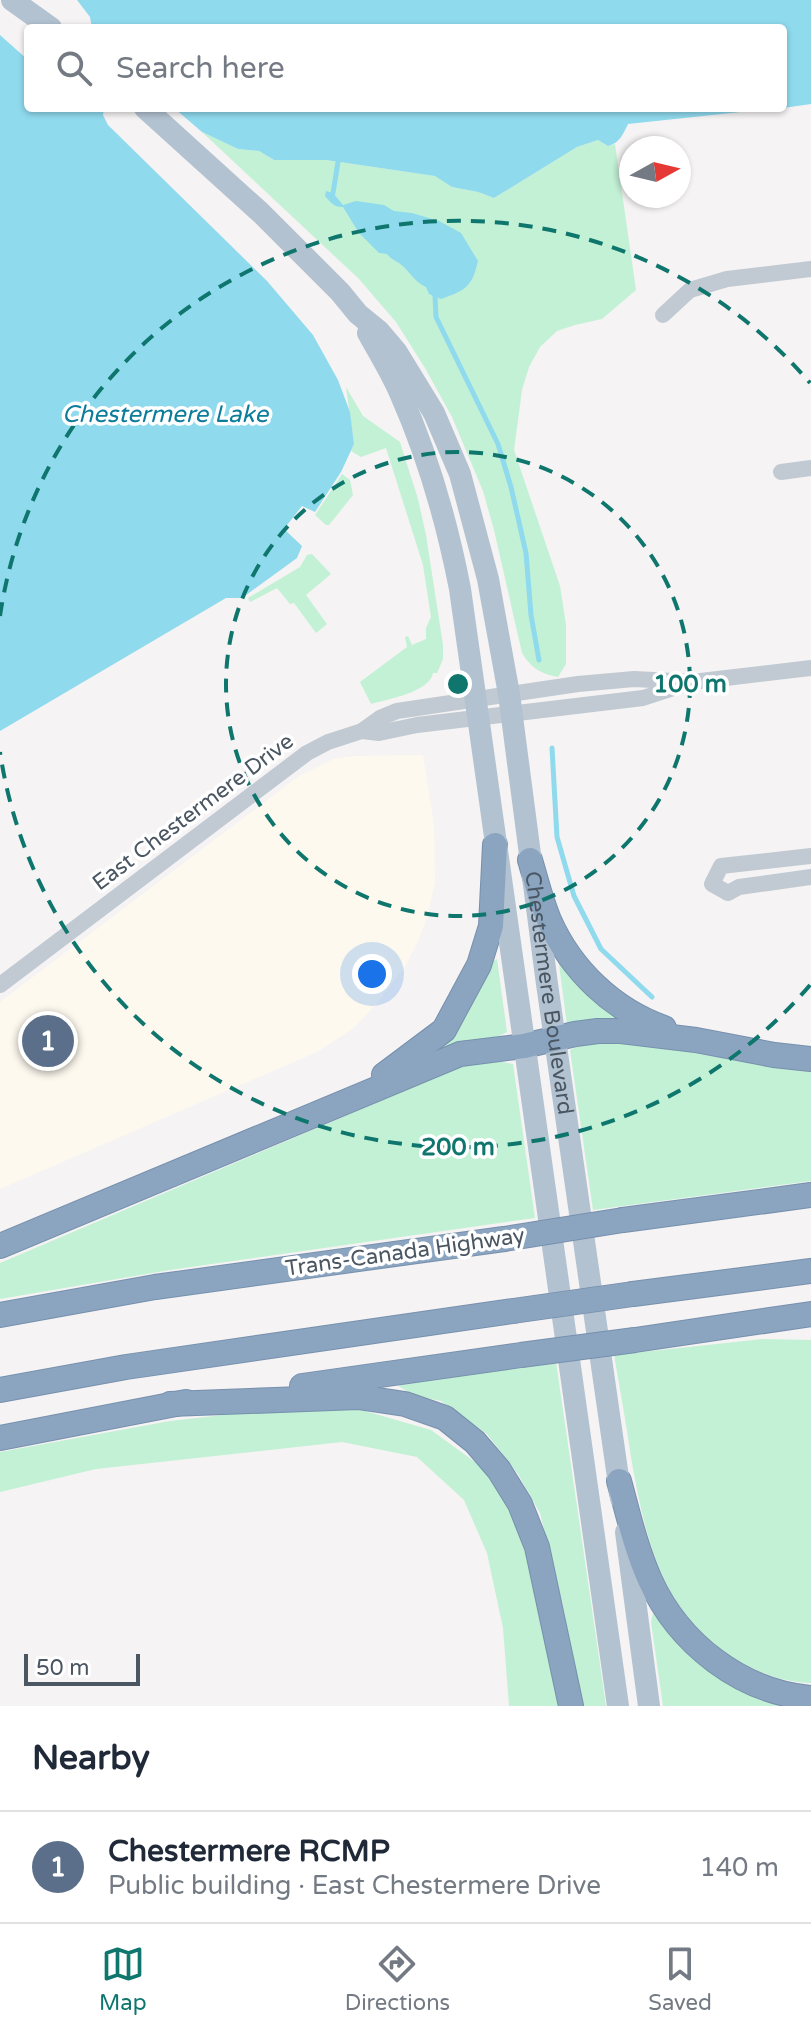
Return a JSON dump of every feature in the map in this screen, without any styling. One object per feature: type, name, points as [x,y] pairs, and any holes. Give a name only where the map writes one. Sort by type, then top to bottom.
[{"type":"highway","points":[[354,1098],[444,1030],[479,965],[491,926],[495,845]]},
{"type":"highway","points":[[530,860],[550,920],[576,966],[627,1012],[650,1024],[696,1040]]},
{"type":"highway","points":[[0,1246],[460,1054],[524,1046],[598,1031],[621,1031],[811,1059]]},
{"type":"highway","name":"Trans-Canada Highway","points":[[0,1315],[155,1287],[811,1195]]},
{"type":"highway","points":[[0,1390],[126,1367],[811,1271]]},
{"type":"highway","points":[[0,1438],[170,1404],[811,1314]]},
{"type":"highway","points":[[741,1324],[811,1325]]},
{"type":"highway","points":[[170,1404],[358,1397],[405,1404],[445,1418],[475,1442],[499,1470],[520,1504],[537,1547],[571,1706]]},
{"type":"highway","points":[[619,1481],[650,1581],[680,1630],[741,1679],[796,1697],[811,1698]]},
{"type":"main road","points":[[12,0],[48,24]]},
{"type":"main road","points":[[32,0],[51,24]]},
{"type":"main road","name":"Chestermere Boulevard","points":[[149,112],[261,213],[358,314],[400,392],[440,503],[460,589],[618,1706]]},
{"type":"main road","name":"Chestermere Boulevard","points":[[358,314],[379,331],[396,351],[434,413],[449,444],[471,511],[488,579],[521,773],[530,860],[649,1706]]},
{"type":"main road","points":[[578,1424],[602,1519],[632,1706]]},
{"type":"street","points":[[663,315],[690,290],[727,279],[811,269]]},
{"type":"street","points":[[781,472],[811,468]]},
{"type":"street","name":"East Chestermere Drive","points":[[0,985],[307,753],[328,742],[362,731],[397,711],[510,704],[634,679],[692,682],[811,668]]},
{"type":"street","points":[[811,856],[721,866],[712,884],[728,893],[739,887],[811,877]]},
{"type":"shaded area","points":[[423,755],[434,824],[435,882],[427,918],[406,965],[355,1027],[317,1052],[0,1189],[0,1002],[299,776],[333,759]]},
{"type":"green space","points":[[202,132],[238,149],[259,151],[274,160],[326,160],[436,176],[452,187],[494,198],[577,147],[598,140],[608,146],[615,144],[619,208],[624,208],[636,290],[602,319],[557,331],[540,347],[529,367],[522,390],[514,450],[560,586],[566,625],[566,664],[558,677],[537,670],[522,653],[483,491],[452,417],[396,322],[359,279]]},
{"type":"green space","points":[[346,387],[363,416],[400,442],[426,535],[443,645],[443,659],[437,673],[433,673],[424,685],[407,694],[371,704],[360,682],[407,647],[405,637],[408,636],[412,645],[426,639],[426,628],[431,617],[423,565],[386,448],[361,457],[351,451],[354,444]]},
{"type":"green space","points":[[342,474],[350,480],[353,495],[326,525],[315,515]]},
{"type":"green space","points":[[312,554],[331,574],[306,595],[327,624],[316,633],[294,603],[290,604],[277,588],[250,602],[248,598],[300,567],[307,555]]},
{"type":"green space","points":[[558,957],[618,1018],[567,1025]]},
{"type":"green space","points":[[497,959],[507,1032],[443,1049],[442,1043],[471,1005],[491,962]]},
{"type":"green space","points":[[588,1041],[645,1044],[811,1069],[811,1181],[593,1210],[570,1050]]},
{"type":"green space","points":[[493,1060],[513,1064],[535,1218],[170,1270],[0,1299],[0,1263],[474,1061]]},
{"type":"green space","points":[[763,1339],[811,1340],[811,1683],[775,1677],[742,1663],[715,1645],[693,1624],[676,1601],[651,1547],[643,1517],[614,1355]]},
{"type":"green space","points":[[556,1362],[606,1706],[582,1706],[563,1605],[540,1513],[518,1474],[487,1434],[441,1401],[416,1396],[398,1386]]},
{"type":"green space","points":[[351,1407],[431,1430],[486,1470],[523,1532],[558,1706],[509,1706],[503,1628],[487,1553],[464,1500],[417,1457],[342,1442],[96,1469],[0,1492],[0,1452],[170,1421],[258,1411]]},
{"type":"green space","points":[[654,1608],[690,1655],[711,1672],[810,1706],[663,1706],[651,1622]]},
{"type":"water","points":[[77,0],[811,0],[811,104],[787,107],[787,24],[91,24],[90,17]]},
{"type":"water","name":"Chestermere Lake","points":[[0,35],[24,56],[24,112],[103,112],[108,125],[267,281],[313,335],[338,380],[350,412],[354,444],[341,472],[315,512],[302,506],[284,529],[302,546],[297,558],[242,598],[226,598],[0,731]]},
{"type":"water","points":[[179,112],[741,112],[628,124],[622,136],[612,145],[598,140],[577,147],[494,198],[452,187],[435,176],[326,160],[274,160],[259,151],[238,149],[202,132]]},
{"type":"water","points":[[326,191],[333,193],[343,205],[356,201],[384,205],[394,211],[439,221],[461,233],[478,261],[470,282],[462,290],[441,299],[429,294],[426,287],[403,266],[387,254],[379,253],[359,233],[343,207],[335,206],[325,196]]},
{"type":"waterway","points":[[333,193],[338,162]]},
{"type":"waterway","points":[[435,296],[436,317],[498,444],[511,487],[526,553],[531,615],[539,660]]},
{"type":"waterway","points":[[552,748],[557,837],[574,896],[601,949],[652,997]]},
{"type":"place","name":"Chestermere RCMP","points":[[48,1041]]}]
